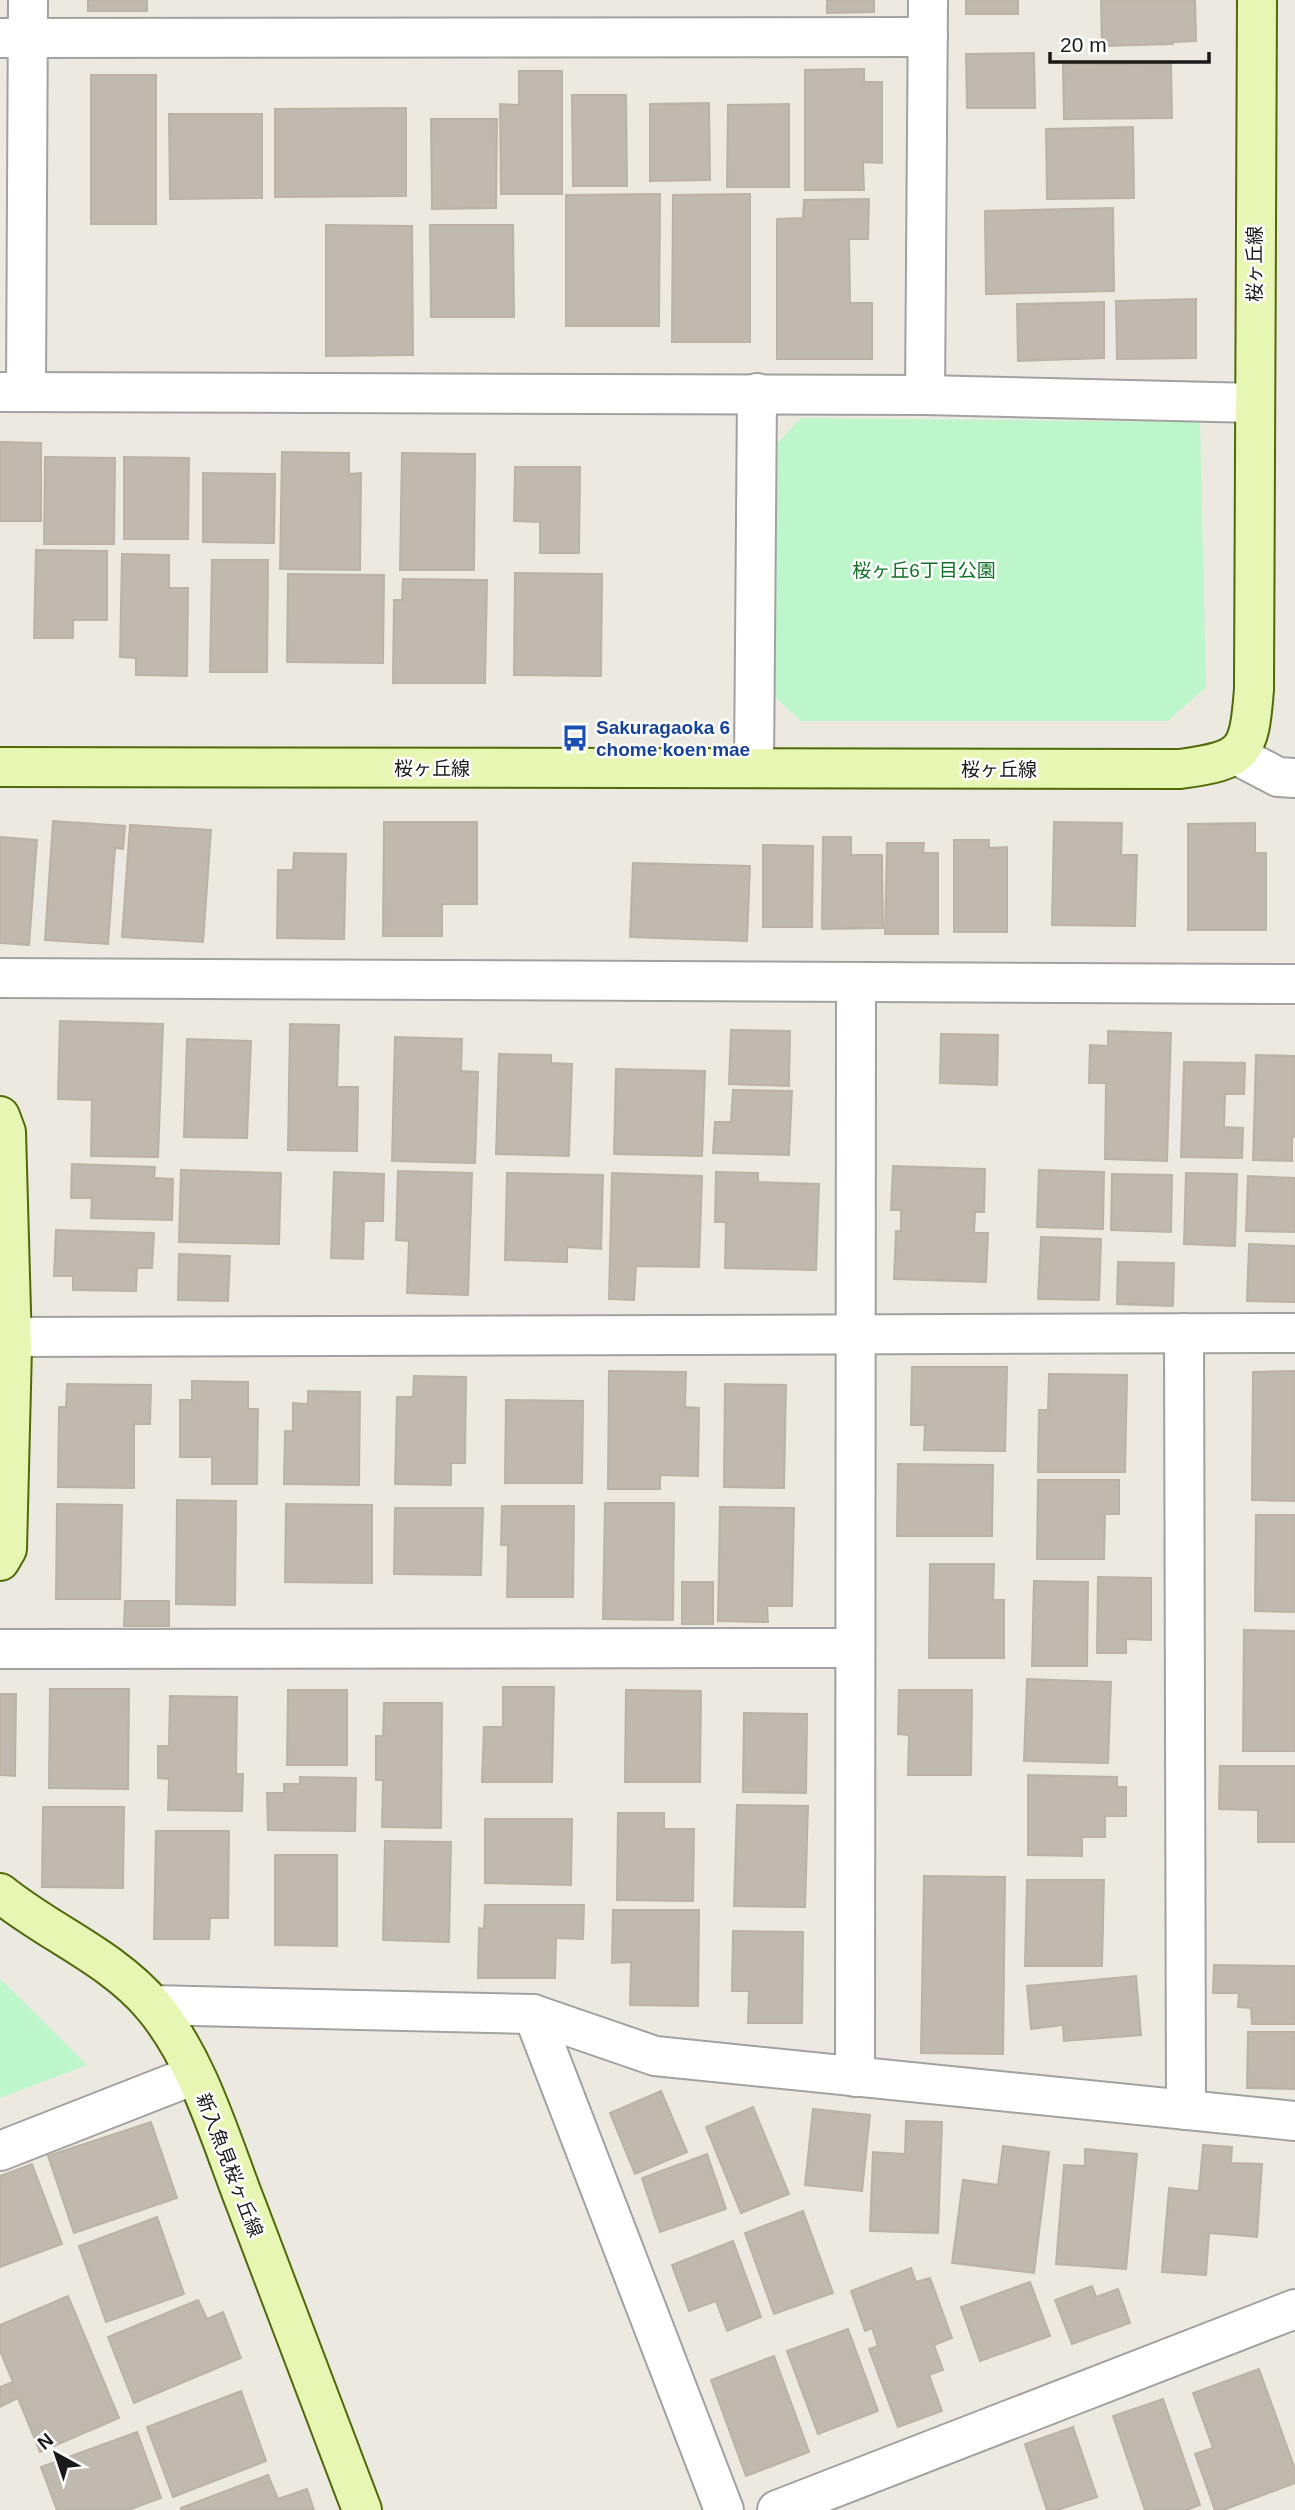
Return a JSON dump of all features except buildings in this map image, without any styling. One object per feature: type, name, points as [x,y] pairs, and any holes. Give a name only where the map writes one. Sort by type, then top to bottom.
[{"type":"street","points":[[28,0],[14,38],[13,392],[757,393],[1255,403]]},
{"type":"street","name":"桜ヶ丘線","points":[[0,767],[1180,769],[1211,765],[1236,755],[1250,732],[1254,689],[1257,0]]},
{"type":"street","points":[[14,38],[928,18],[925,395]]},
{"type":"street","points":[[754,768],[757,393]]},
{"type":"street","points":[[1236,755],[1278,777],[1295,778]]},
{"type":"street","points":[[0,978],[1295,984]]},
{"type":"street","points":[[855,2077],[856,982]]},
{"type":"street","points":[[0,1116],[6,1132],[12,1337],[7,1549],[0,1561]]},
{"type":"street","points":[[1184,1333],[1186,2110]]},
{"type":"street","points":[[12,1337],[1295,1333]]},
{"type":"street","points":[[0,1649],[855,1648]]},
{"type":"street","name":"新入魚見桜ヶ丘線","points":[[0,1893],[117,1970],[152,2005],[178,2040],[216,2125],[362,2510]]},
{"type":"street","points":[[152,2005],[533,2014],[655,2056],[1295,2121]]},
{"type":"street","points":[[533,2014],[724,2510]]},
{"type":"street","points":[[0,2151],[194,2075]]},
{"type":"street","points":[[777,2510],[1295,2309]]},
{"type":"green space","name":"桜ヶ丘6丁目公園","points":[[801,418],[1200,422],[1206,687],[1168,721],[801,721],[774,696],[773,448]]},
{"type":"green space","points":[[0,1979],[87,2065],[0,2098]]},
{"type":"place","name":"Sakuragaoka 6 chome koen mae","points":[[575,738]]}]
